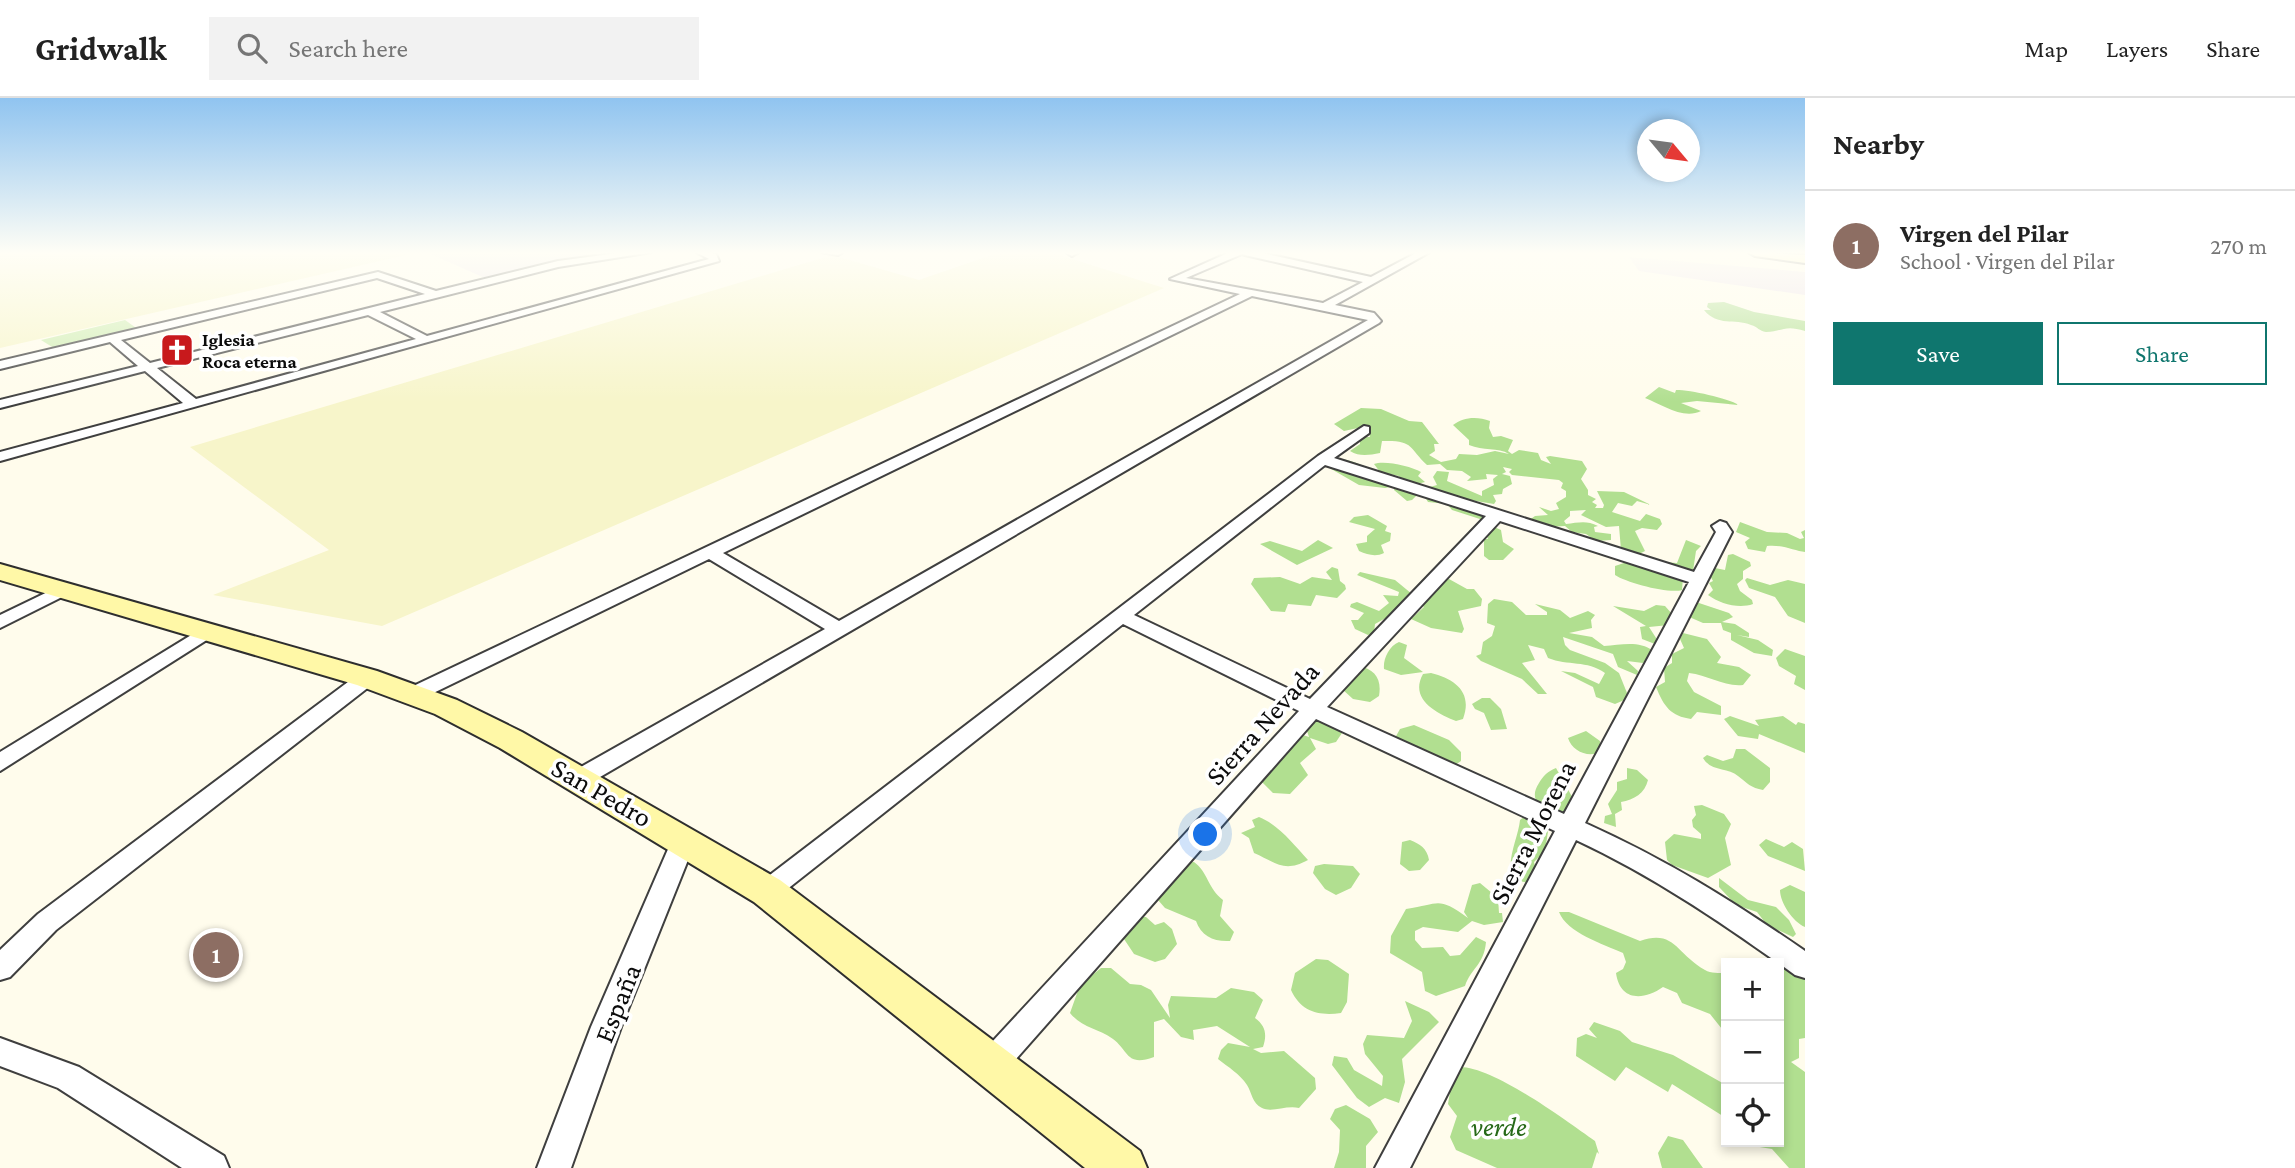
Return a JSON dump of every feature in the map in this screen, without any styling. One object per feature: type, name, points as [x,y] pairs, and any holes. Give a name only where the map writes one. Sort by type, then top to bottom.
[{"type":"main road","name":"San Pedro","points":[[0,572],[367,678],[414,694],[511,740],[580,778],[767,891],[1123,1168]]},
{"type":"street","points":[[0,365],[264,302]]},
{"type":"street","points":[[0,404],[410,302]]},
{"type":"street","points":[[0,457],[565,302]]},
{"type":"street","points":[[414,694],[1231,302]]},
{"type":"street","points":[[580,778],[1375,321],[1370,315],[1305,302]]},
{"type":"street","points":[[1327,305],[1332,302]]},
{"type":"street","points":[[371,312],[426,340]]},
{"type":"street","points":[[112,338],[192,403]]},
{"type":"street","points":[[767,891],[1123,617],[1323,458],[1364,430]]},
{"type":"street","points":[[1323,458],[1495,516],[1698,579]]},
{"type":"street","name":"Sierra Nevada","points":[[990,1066],[1313,709],[1495,516]]},
{"type":"street","name":"Sierra Morena","points":[[1392,1168],[1724,531],[1720,526]]},
{"type":"street","points":[[709,552],[839,629]]},
{"type":"street","points":[[0,622],[60,591]]},
{"type":"street","points":[[1123,617],[1313,709],[1646,862],[1805,966]]},
{"type":"street","points":[[0,763],[205,632]]},
{"type":"street","points":[[0,968],[47,922],[367,678]]},
{"type":"street","name":"España","points":[[554,1168],[606,1027],[684,840]]},
{"type":"street","points":[[0,1052],[68,1077],[212,1168]]},
{"type":"shaded area","points":[[0,302],[201,302],[0,348]]},
{"type":"shaded area","points":[[675,302],[1132,302],[382,626],[213,595],[329,550],[190,447]]},
{"type":"green space","points":[[1724,302],[1754,312],[1805,321],[1805,331],[1788,328],[1766,332],[1745,323],[1715,319],[1704,310],[1711,310],[1707,307],[1708,303]]},
{"type":"green space","points":[[125,320],[139,330],[57,350],[41,340]]},
{"type":"green space","points":[[1659,387],[1675,393],[1676,390],[1683,390],[1709,395],[1739,405],[1697,401],[1681,403],[1701,411],[1687,414],[1645,398]]},
{"type":"green space","points":[[1361,408],[1381,409],[1409,421],[1422,422],[1439,444],[1434,444],[1435,451],[1429,455],[1441,462],[1456,459],[1459,454],[1477,455],[1495,451],[1509,454],[1469,445],[1469,440],[1453,425],[1470,418],[1490,421],[1489,428],[1493,437],[1501,436],[1513,440],[1508,451],[1512,454],[1519,450],[1538,453],[1541,460],[1551,464],[1546,457],[1582,461],[1587,469],[1581,479],[1588,495],[1596,499],[1592,502],[1597,505],[1595,508],[1603,508],[1604,505],[1597,491],[1624,492],[1651,505],[1637,501],[1632,506],[1618,503],[1612,512],[1640,521],[1646,514],[1660,519],[1662,524],[1657,530],[1642,528],[1635,531],[1645,551],[1637,555],[1621,550],[1619,526],[1606,527],[1581,515],[1586,510],[1570,511],[1570,516],[1564,521],[1566,524],[1594,524],[1598,526],[1594,527],[1595,532],[1611,534],[1611,540],[1596,541],[1586,534],[1572,532],[1565,526],[1547,527],[1528,521],[1535,516],[1548,515],[1539,507],[1551,511],[1559,509],[1556,503],[1566,497],[1566,491],[1561,488],[1563,483],[1559,480],[1512,475],[1509,472],[1512,469],[1503,467],[1506,472],[1502,474],[1510,476],[1512,484],[1503,489],[1502,494],[1493,495],[1496,501],[1494,504],[1458,498],[1489,514],[1483,520],[1452,510],[1447,504],[1428,502],[1422,492],[1447,496],[1430,487],[1437,485],[1433,477],[1437,471],[1449,472],[1447,481],[1482,496],[1482,491],[1494,485],[1493,479],[1498,475],[1486,474],[1487,479],[1467,481],[1471,477],[1462,471],[1447,470],[1440,464],[1427,465],[1409,446],[1400,442],[1382,441],[1380,453],[1354,453],[1350,451],[1360,444],[1360,437],[1370,437],[1368,430],[1358,428],[1344,431],[1334,424]]},
{"type":"green space","points":[[1343,459],[1403,483],[1399,476],[1380,472],[1374,464],[1404,466],[1421,472],[1418,476],[1425,482],[1417,484],[1419,493],[1407,501],[1394,490],[1395,486],[1385,488],[1359,485],[1326,466],[1333,460]]},
{"type":"green space","points":[[1368,515],[1387,526],[1385,531],[1391,533],[1390,541],[1381,545],[1384,553],[1372,555],[1362,552],[1356,544],[1367,542],[1367,536],[1375,529],[1349,522],[1354,517]]},
{"type":"green space","points":[[1740,522],[1767,532],[1787,533],[1800,539],[1804,538],[1801,532],[1805,530],[1805,552],[1772,546],[1767,546],[1765,552],[1748,549],[1745,542],[1750,538],[1736,532]]},
{"type":"green space","points":[[1492,526],[1501,530],[1503,542],[1514,549],[1503,560],[1489,560],[1484,556],[1484,539],[1488,539],[1485,532]]},
{"type":"green space","points":[[1318,540],[1333,548],[1297,565],[1260,544],[1270,541],[1302,551]]},
{"type":"green space","points":[[1686,540],[1701,546],[1696,551],[1693,571],[1683,578],[1682,590],[1648,587],[1615,575],[1615,566],[1624,563],[1622,559],[1677,563]]},
{"type":"green space","points":[[1733,554],[1750,562],[1751,566],[1743,571],[1743,579],[1737,584],[1753,604],[1730,605],[1708,595],[1713,590],[1709,583],[1713,581],[1709,574],[1710,567],[1725,570],[1728,555]]},
{"type":"green space","points":[[1332,567],[1338,569],[1340,581],[1346,589],[1337,598],[1316,595],[1311,606],[1288,604],[1285,612],[1271,611],[1251,584],[1254,578],[1280,577],[1300,584],[1312,577],[1332,580],[1326,572]]},
{"type":"green space","points":[[1360,572],[1395,580],[1412,594],[1393,614],[1375,624],[1374,633],[1368,635],[1355,629],[1351,620],[1358,620],[1364,613],[1350,607],[1351,604],[1357,602],[1379,611],[1389,603],[1383,595],[1398,596],[1399,592],[1357,575]]},
{"type":"green space","points":[[1747,578],[1770,585],[1788,580],[1805,584],[1805,623],[1788,616],[1775,597],[1749,588],[1745,580]]},
{"type":"green space","points":[[1449,579],[1467,589],[1474,589],[1482,599],[1481,606],[1458,611],[1464,629],[1462,633],[1431,628],[1411,619],[1424,607],[1420,603],[1428,599],[1442,580]]},
{"type":"green space","points":[[1494,599],[1512,602],[1526,615],[1547,615],[1547,612],[1535,604],[1560,610],[1570,618],[1588,611],[1595,615],[1591,620],[1592,628],[1569,633],[1592,637],[1604,646],[1636,644],[1653,651],[1643,663],[1627,661],[1638,671],[1637,675],[1618,667],[1613,654],[1563,637],[1570,650],[1605,663],[1619,673],[1629,698],[1615,704],[1596,697],[1593,687],[1561,671],[1575,673],[1599,684],[1605,673],[1591,666],[1548,658],[1544,649],[1528,645],[1535,660],[1522,663],[1547,694],[1538,694],[1522,679],[1481,661],[1476,656],[1481,654],[1483,642],[1492,636],[1495,626],[1487,623],[1488,604]]},
{"type":"green space","points":[[1696,602],[1729,613],[1733,617],[1722,622],[1735,624],[1749,633],[1749,637],[1737,635],[1758,640],[1773,650],[1772,656],[1754,653],[1731,640],[1731,633],[1723,630],[1721,623],[1703,623],[1687,616]]},
{"type":"green space","points":[[1656,605],[1665,606],[1673,615],[1669,625],[1649,627],[1658,641],[1655,644],[1642,639],[1640,627],[1646,626],[1613,606],[1644,611]]},
{"type":"green space","points":[[1683,633],[1707,639],[1721,657],[1717,663],[1739,667],[1751,675],[1743,685],[1736,685],[1689,673],[1687,681],[1694,692],[1721,706],[1721,715],[1697,712],[1691,719],[1678,716],[1665,705],[1659,694],[1656,687],[1665,682],[1664,668],[1672,663],[1672,654],[1684,648],[1680,639]]},
{"type":"green space","points":[[1399,642],[1407,645],[1404,658],[1423,672],[1401,675],[1384,669],[1387,653]]},
{"type":"green space","points":[[1785,649],[1805,656],[1805,690],[1794,684],[1796,676],[1779,666],[1776,658]]},
{"type":"green space","points":[[1358,666],[1373,672],[1378,680],[1379,696],[1370,702],[1353,699],[1342,689]]},
{"type":"green space","points":[[1431,673],[1448,679],[1460,688],[1466,701],[1463,719],[1456,721],[1440,714],[1422,698],[1419,691],[1423,674]]},
{"type":"green space","points":[[1482,698],[1490,698],[1501,709],[1507,729],[1491,730],[1484,713],[1475,709],[1472,704]]},
{"type":"green space","points":[[1311,714],[1341,726],[1342,733],[1336,742],[1328,744],[1310,738],[1316,749],[1300,763],[1308,775],[1290,794],[1273,793],[1261,781],[1271,764],[1279,763],[1300,734],[1309,737],[1305,725]]},
{"type":"green space","points":[[1730,716],[1759,726],[1755,720],[1783,716],[1796,725],[1798,722],[1805,724],[1805,753],[1759,734],[1758,739],[1738,736],[1724,719]]},
{"type":"green space","points":[[1414,725],[1449,740],[1461,752],[1461,761],[1455,765],[1397,744],[1395,738],[1400,729]]},
{"type":"green space","points":[[1586,731],[1600,741],[1600,752],[1586,754],[1570,743],[1568,738]]},
{"type":"green space","points":[[1736,749],[1745,749],[1770,768],[1770,782],[1763,790],[1752,787],[1734,773],[1710,765],[1703,758],[1707,755],[1723,761],[1733,758]]},
{"type":"green space","points":[[1556,768],[1575,802],[1569,818],[1542,807],[1535,797],[1542,778]]},
{"type":"green space","points":[[1627,768],[1637,770],[1648,780],[1638,795],[1621,802],[1622,810],[1615,814],[1616,827],[1604,823],[1605,816],[1612,814],[1608,804],[1617,790],[1617,782],[1627,779]]},
{"type":"green space","points":[[1702,805],[1724,814],[1731,824],[1725,838],[1731,865],[1708,878],[1672,865],[1667,860],[1665,842],[1674,834],[1701,839],[1701,834],[1693,827],[1692,820],[1696,815],[1694,806]]},
{"type":"green space","points":[[1525,816],[1549,825],[1545,851],[1534,862],[1538,878],[1534,883],[1522,882],[1514,877],[1511,870],[1520,820]]},
{"type":"green space","points":[[1259,817],[1280,830],[1308,860],[1286,866],[1254,853],[1249,838],[1241,833],[1255,827],[1252,820]]},
{"type":"green space","points":[[1766,839],[1784,847],[1792,842],[1803,849],[1805,871],[1768,856],[1759,845]]},
{"type":"green space","points":[[1410,840],[1427,852],[1429,860],[1420,870],[1409,871],[1400,864],[1402,842]]},
{"type":"green space","points":[[1194,862],[1223,900],[1220,916],[1234,932],[1230,941],[1209,937],[1201,931],[1196,921],[1165,908],[1158,900],[1164,886],[1184,863]]},
{"type":"green space","points":[[1315,866],[1353,866],[1360,874],[1351,888],[1336,895],[1325,889],[1313,873]]},
{"type":"green space","points":[[1719,878],[1748,900],[1776,907],[1789,920],[1796,934],[1793,937],[1767,925],[1757,912],[1736,905],[1719,887]]},
{"type":"green space","points":[[1480,883],[1498,898],[1503,922],[1484,925],[1472,921],[1458,932],[1423,927],[1415,931],[1415,940],[1422,948],[1443,947],[1450,956],[1460,955],[1476,937],[1486,942],[1483,956],[1465,986],[1436,996],[1425,991],[1422,972],[1390,953],[1391,936],[1406,909],[1438,903],[1468,918],[1464,912],[1472,885]]},
{"type":"green space","points":[[1790,885],[1805,892],[1805,927],[1792,917],[1782,901],[1780,890]]},
{"type":"green space","points":[[1559,912],[1569,912],[1640,941],[1661,938],[1675,945],[1705,970],[1721,973],[1721,1028],[1710,1014],[1682,1003],[1677,993],[1663,987],[1648,995],[1634,996],[1627,993],[1618,982],[1616,973],[1623,969],[1626,962],[1623,953],[1577,932]]},
{"type":"green space","points":[[1134,917],[1146,917],[1155,925],[1164,922],[1172,929],[1177,944],[1165,959],[1155,962],[1134,954],[1122,936]]},
{"type":"green space","points":[[1316,959],[1328,960],[1349,974],[1347,1002],[1341,1013],[1311,1011],[1300,1003],[1291,990],[1295,973]]},
{"type":"green space","points":[[1101,968],[1111,968],[1130,984],[1151,990],[1170,1018],[1168,1005],[1171,996],[1216,998],[1231,988],[1254,992],[1263,1000],[1255,1018],[1261,1024],[1265,1035],[1263,1047],[1253,1049],[1261,1053],[1284,1051],[1315,1078],[1316,1089],[1299,1108],[1270,1110],[1259,1106],[1244,1081],[1218,1059],[1221,1050],[1228,1043],[1250,1047],[1217,1026],[1193,1030],[1194,1040],[1181,1037],[1164,1019],[1154,1022],[1154,1057],[1145,1060],[1133,1059],[1113,1039],[1080,1022],[1070,1013],[1080,985]]},
{"type":"green space","points":[[1784,968],[1791,974],[1805,979],[1805,1038],[1799,1039],[1799,1058],[1791,1062],[1805,1072],[1805,1168],[1789,1168],[1772,1149],[1760,1147],[1784,1147]]},
{"type":"green space","points":[[1405,1001],[1429,1012],[1439,1022],[1402,1059],[1405,1082],[1399,1103],[1385,1098],[1369,1107],[1357,1098],[1332,1065],[1334,1056],[1347,1058],[1354,1070],[1382,1086],[1383,1076],[1365,1054],[1363,1044],[1367,1035],[1404,1038],[1412,1021]]},
{"type":"green space","points":[[1594,1022],[1620,1031],[1632,1042],[1673,1055],[1721,1082],[1721,1115],[1672,1084],[1668,1092],[1626,1067],[1615,1081],[1576,1056],[1577,1038],[1586,1034],[1597,1038],[1589,1029]]},
{"type":"green space","name":"verde","points":[[1459,1067],[1473,1069],[1509,1084],[1595,1141],[1599,1154],[1597,1152],[1592,1168],[1497,1168],[1456,1150],[1450,1137],[1457,1116],[1448,1104],[1453,1074]]},
{"type":"green space","points":[[1346,1105],[1370,1119],[1378,1132],[1366,1146],[1366,1168],[1334,1168],[1339,1152],[1340,1130],[1330,1119],[1335,1109]]},
{"type":"green space","points":[[1668,1136],[1683,1140],[1703,1168],[1662,1168],[1658,1153]]},
{"type":"place","name":"Iglesia Roca eterna","points":[[177,350]]},
{"type":"place","name":"Virgen del Pilar","points":[[216,955]]}]
